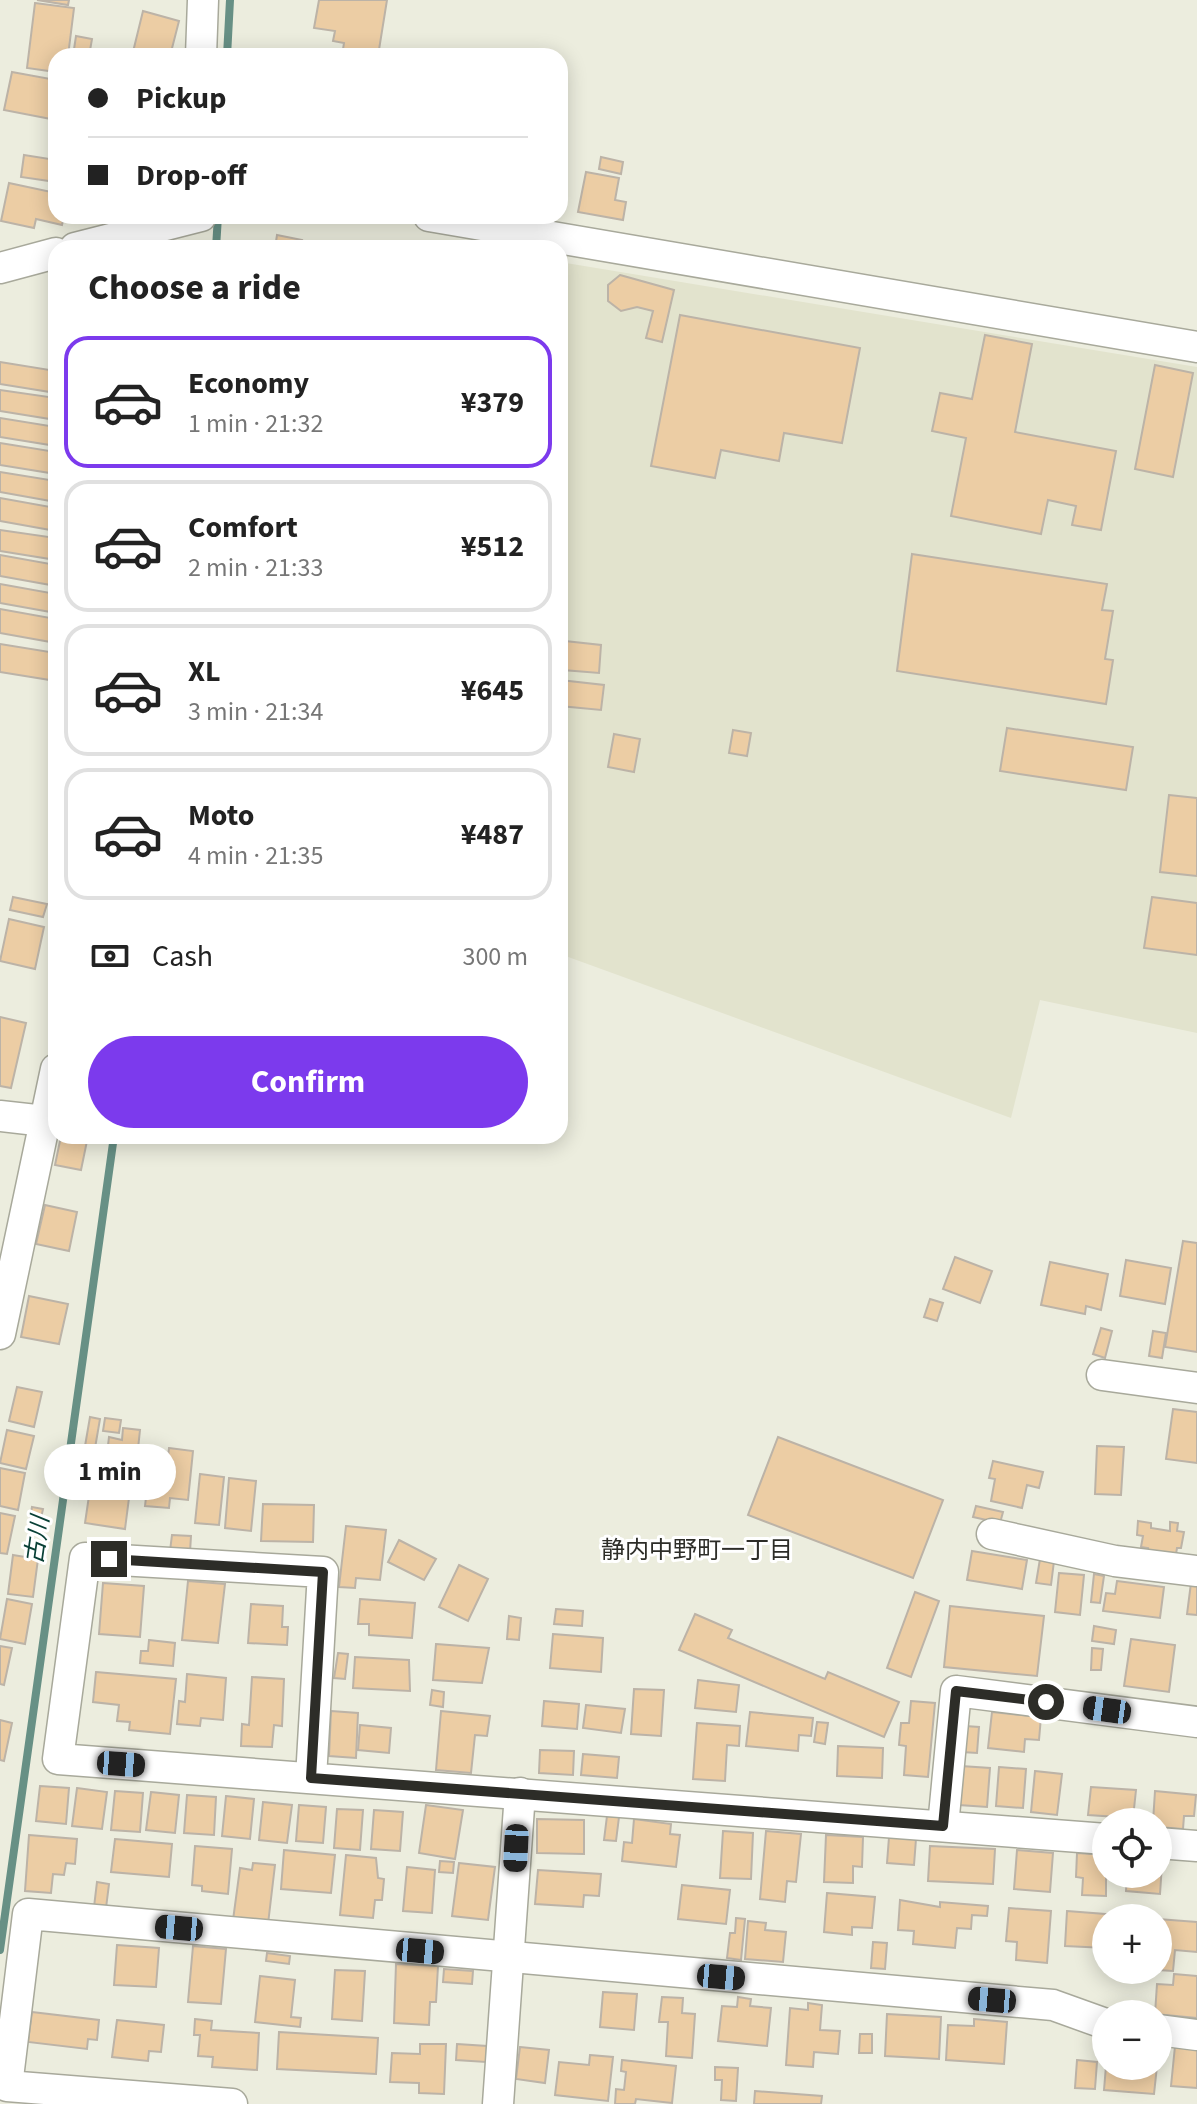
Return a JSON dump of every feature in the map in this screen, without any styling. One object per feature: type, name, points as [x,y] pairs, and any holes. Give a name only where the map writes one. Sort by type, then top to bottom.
[{"type":"street","points":[[201,48],[203,0]]},
{"type":"street","points":[[476,224],[1197,347]]},
{"type":"street","points":[[116,240],[192,225]]},
{"type":"street","points":[[0,268],[48,255]]},
{"type":"street","points":[[0,1334],[48,1107]]},
{"type":"street","points":[[0,1116],[45,1121]]},
{"type":"street","points":[[1102,1375],[1197,1388]]},
{"type":"street","points":[[992,1534],[1115,1561],[1197,1571]]},
{"type":"street","points":[[311,1778],[323,1572],[85,1558],[58,1759],[1092,1838]]},
{"type":"street","points":[[943,1826],[956,1691],[1197,1722]]},
{"type":"street","points":[[498,2104],[520,1793]]},
{"type":"street","points":[[1172,1844],[1197,1846]]},
{"type":"street","points":[[232,2104],[7,2086],[28,1914],[1053,2005],[1092,2019]]},
{"type":"street","points":[[1172,2032],[1197,2035]]},
{"type":"shaded area","points":[[568,263],[1197,367],[1197,1033],[1040,1000],[1011,1118],[568,957]]},
{"type":"building","points":[[37,0],[69,0],[68,5]]},
{"type":"building","points":[[319,0],[387,0],[379,48],[343,48],[344,43],[333,41],[335,31],[314,28]]},
{"type":"building","points":[[35,3],[74,8],[69,48],[48,48],[48,71],[27,68]]},
{"type":"building","points":[[143,11],[179,21],[172,48],[134,48]]},
{"type":"building","points":[[76,36],[92,39],[90,48],[74,48]]},
{"type":"building","points":[[12,72],[48,79],[48,118],[4,110]]},
{"type":"building","points":[[24,155],[48,159],[48,181],[21,177]]},
{"type":"building","points":[[601,157],[623,162],[621,174],[599,169]]},
{"type":"building","points":[[586,172],[619,178],[615,200],[626,202],[623,220],[578,212]]},
{"type":"building","points":[[9,183],[48,191],[48,222],[36,219],[34,228],[1,221]]},
{"type":"building","points":[[277,235],[302,240],[276,240]]},
{"type":"building","points":[[620,275],[674,290],[662,342],[646,338],[653,311],[637,307],[621,311],[608,301],[608,285]]},
{"type":"building","points":[[680,315],[860,348],[842,443],[784,433],[779,461],[721,450],[715,478],[651,466]]},
{"type":"building","points":[[985,335],[1032,344],[1015,432],[1116,451],[1101,530],[1072,525],[1076,506],[1048,500],[1041,534],[951,516],[966,438],[932,431],[940,393],[972,399]]},
{"type":"building","points":[[0,362],[48,370],[48,392],[0,384]]},
{"type":"building","points":[[1155,365],[1193,373],[1173,477],[1135,469]]},
{"type":"building","points":[[0,390],[48,397],[48,419],[0,411]]},
{"type":"building","points":[[0,418],[48,426],[48,445],[0,437]]},
{"type":"building","points":[[0,443],[48,451],[48,473],[0,465]]},
{"type":"building","points":[[0,472],[48,480],[48,501],[0,492]]},
{"type":"building","points":[[0,498],[48,507],[48,530],[0,521]]},
{"type":"building","points":[[0,530],[48,537],[48,559],[0,551]]},
{"type":"building","points":[[912,554],[1107,584],[1102,610],[1113,611],[1105,659],[1113,660],[1106,704],[897,671]]},
{"type":"building","points":[[0,555],[48,564],[48,585],[0,576]]},
{"type":"building","points":[[0,584],[48,593],[48,612],[0,603]]},
{"type":"building","points":[[0,609],[48,618],[48,642],[0,633]]},
{"type":"building","points":[[568,641],[601,645],[599,673],[568,670]]},
{"type":"building","points":[[0,644],[48,652],[48,680],[0,672]]},
{"type":"building","points":[[568,681],[604,685],[601,710],[568,707]]},
{"type":"building","points":[[1007,728],[1133,747],[1126,790],[1000,771]]},
{"type":"building","points":[[733,730],[751,733],[747,756],[729,753]]},
{"type":"building","points":[[614,734],[640,739],[634,772],[608,767]]},
{"type":"building","points":[[1169,795],[1197,798],[1197,876],[1160,872]]},
{"type":"building","points":[[13,897],[47,904],[43,917],[10,910]]},
{"type":"building","points":[[1152,897],[1197,903],[1197,955],[1144,948]]},
{"type":"building","points":[[9,919],[44,927],[35,969],[0,961]]},
{"type":"building","points":[[0,1017],[26,1023],[11,1088],[0,1086]]},
{"type":"building","points":[[59,1144],[86,1144],[81,1170],[55,1165]]},
{"type":"building","points":[[45,1205],[77,1212],[69,1251],[36,1244]]},
{"type":"building","points":[[1183,1241],[1197,1243],[1197,1352],[1165,1347]]},
{"type":"building","points":[[955,1257],[992,1271],[980,1303],[943,1289]]},
{"type":"building","points":[[1126,1260],[1171,1268],[1165,1304],[1120,1296]]},
{"type":"building","points":[[1050,1262],[1108,1274],[1101,1310],[1086,1306],[1085,1314],[1041,1305]]},
{"type":"building","points":[[29,1296],[68,1304],[59,1344],[21,1337]]},
{"type":"building","points":[[930,1299],[943,1303],[937,1321],[924,1317]]},
{"type":"building","points":[[1101,1328],[1112,1331],[1105,1358],[1093,1354]]},
{"type":"building","points":[[1153,1331],[1166,1333],[1162,1358],[1149,1356]]},
{"type":"building","points":[[17,1387],[42,1392],[34,1427],[9,1421]]},
{"type":"building","points":[[1173,1409],[1197,1412],[1197,1463],[1166,1459]]},
{"type":"building","points":[[90,1417],[100,1419],[95,1448],[85,1446]]},
{"type":"building","points":[[105,1418],[121,1420],[119,1433],[103,1431]]},
{"type":"building","points":[[123,1428],[140,1430],[137,1458],[107,1454],[109,1437],[122,1440]]},
{"type":"building","points":[[7,1430],[34,1436],[26,1469],[0,1463]]},
{"type":"building","points":[[778,1437],[943,1500],[913,1578],[748,1515]]},
{"type":"building","points":[[1097,1446],[1124,1447],[1121,1495],[1095,1494]]},
{"type":"building","points":[[169,1448],[193,1451],[188,1500],[170,1498],[169,1508],[145,1506],[151,1455],[168,1457]]},
{"type":"building","points":[[993,1461],[1043,1472],[1039,1488],[1027,1485],[1022,1508],[991,1501],[995,1479],[989,1478]]},
{"type":"building","points":[[94,1462],[133,1467],[125,1529],[85,1523]]},
{"type":"building","points":[[0,1468],[25,1473],[18,1510],[0,1506]]},
{"type":"building","points":[[200,1474],[224,1477],[219,1525],[195,1523]]},
{"type":"building","points":[[229,1478],[256,1481],[251,1531],[225,1528]]},
{"type":"building","points":[[263,1504],[314,1505],[313,1542],[261,1541]]},
{"type":"building","points":[[976,1506],[1003,1512],[1000,1523],[973,1517]]},
{"type":"building","points":[[32,1507],[43,1509],[38,1532],[28,1530]]},
{"type":"building","points":[[0,1513],[15,1516],[7,1554],[0,1553]]},
{"type":"building","points":[[1138,1521],[1151,1523],[1151,1528],[1170,1531],[1170,1522],[1178,1523],[1177,1531],[1184,1532],[1175,1560],[1147,1556],[1148,1548],[1141,1547],[1143,1536],[1137,1535]]},
{"type":"building","points":[[346,1526],[386,1530],[380,1580],[356,1578],[355,1588],[339,1587]]},
{"type":"building","points":[[172,1535],[191,1536],[190,1552],[170,1551]]},
{"type":"building","points":[[399,1540],[436,1559],[424,1580],[388,1562]]},
{"type":"building","points":[[972,1551],[1027,1560],[1022,1589],[967,1580]]},
{"type":"building","points":[[13,1555],[38,1559],[33,1597],[8,1594]]},
{"type":"building","points":[[1040,1559],[1054,1561],[1051,1585],[1036,1583]]},
{"type":"building","points":[[459,1565],[488,1579],[468,1621],[439,1607]]},
{"type":"building","points":[[1059,1573],[1084,1575],[1080,1615],[1055,1612]]},
{"type":"building","points":[[1094,1574],[1104,1576],[1100,1603],[1091,1602]]},
{"type":"building","points":[[188,1581],[225,1584],[218,1643],[182,1640]]},
{"type":"building","points":[[1117,1581],[1164,1587],[1160,1618],[1103,1611],[1106,1593],[1115,1594]]},
{"type":"building","points":[[103,1583],[144,1586],[140,1637],[99,1634]]},
{"type":"building","points":[[1191,1583],[1197,1584],[1197,1615],[1187,1614]]},
{"type":"building","points":[[915,1592],[939,1601],[911,1677],[887,1668]]},
{"type":"building","points":[[7,1599],[32,1604],[25,1644],[0,1639]]},
{"type":"building","points":[[360,1599],[415,1603],[412,1638],[369,1635],[369,1624],[358,1624]]},
{"type":"building","points":[[251,1604],[283,1606],[282,1627],[288,1627],[287,1645],[248,1643]]},
{"type":"building","points":[[950,1606],[1044,1616],[1037,1676],[944,1667]]},
{"type":"building","points":[[556,1609],[583,1611],[582,1626],[554,1624]]},
{"type":"building","points":[[695,1614],[732,1630],[728,1638],[825,1679],[828,1672],[899,1702],[884,1737],[679,1650]]},
{"type":"building","points":[[509,1616],[521,1618],[519,1640],[507,1639]]},
{"type":"building","points":[[1094,1626],[1116,1630],[1114,1644],[1092,1641]]},
{"type":"building","points":[[553,1634],[603,1638],[601,1672],[550,1668]]},
{"type":"building","points":[[1131,1639],[1175,1645],[1169,1692],[1124,1686]]},
{"type":"building","points":[[149,1640],[175,1643],[173,1666],[140,1663],[141,1651],[148,1651]]},
{"type":"building","points":[[436,1644],[489,1648],[482,1683],[433,1680]]},
{"type":"building","points":[[0,1646],[12,1648],[4,1685],[0,1684]]},
{"type":"building","points":[[1092,1648],[1103,1649],[1101,1670],[1091,1670]]},
{"type":"building","points":[[338,1653],[348,1654],[345,1679],[334,1678]]},
{"type":"building","points":[[355,1657],[409,1660],[410,1691],[353,1688]]},
{"type":"building","points":[[96,1672],[176,1679],[170,1734],[129,1730],[130,1722],[117,1721],[119,1705],[93,1702]]},
{"type":"building","points":[[187,1674],[226,1678],[223,1720],[201,1718],[200,1726],[177,1724],[179,1701],[185,1702]]},
{"type":"building","points":[[252,1677],[284,1679],[282,1726],[274,1725],[272,1747],[241,1746],[242,1724],[249,1725]]},
{"type":"building","points":[[698,1680],[739,1685],[736,1712],[695,1708]]},
{"type":"building","points":[[634,1689],[664,1690],[661,1736],[631,1734]]},
{"type":"building","points":[[432,1690],[444,1692],[443,1707],[430,1705]]},
{"type":"building","points":[[544,1701],[579,1704],[577,1729],[542,1726]]},
{"type":"building","points":[[911,1701],[935,1703],[928,1777],[904,1775],[906,1746],[899,1745],[901,1723],[909,1723]]},
{"type":"building","points":[[586,1705],[625,1709],[621,1733],[583,1728]]},
{"type":"building","points":[[331,1711],[358,1713],[356,1758],[329,1756]]},
{"type":"building","points":[[441,1711],[490,1716],[487,1736],[475,1735],[471,1773],[436,1770]]},
{"type":"building","points":[[750,1712],[813,1718],[811,1736],[799,1735],[798,1751],[746,1746]]},
{"type":"building","points":[[992,1712],[1041,1717],[1039,1740],[1025,1739],[1024,1752],[988,1748]]},
{"type":"building","points":[[0,1720],[12,1723],[4,1761],[0,1760]]},
{"type":"building","points":[[817,1722],[828,1723],[825,1744],[814,1742]]},
{"type":"building","points":[[697,1723],[740,1726],[739,1746],[727,1745],[725,1781],[693,1779]]},
{"type":"building","points":[[360,1725],[391,1728],[389,1753],[358,1750]]},
{"type":"building","points":[[965,1726],[979,1727],[977,1753],[962,1752]]},
{"type":"building","points":[[838,1746],[883,1748],[882,1778],[837,1776]]},
{"type":"building","points":[[540,1750],[574,1751],[573,1775],[539,1773]]},
{"type":"building","points":[[583,1754],[619,1757],[617,1778],[581,1775]]},
{"type":"building","points":[[961,1766],[990,1768],[987,1807],[959,1805]]},
{"type":"building","points":[[999,1767],[1026,1769],[1023,1808],[996,1806]]},
{"type":"building","points":[[1035,1771],[1062,1774],[1057,1815],[1031,1812]]},
{"type":"building","points":[[40,1786],[69,1788],[66,1824],[36,1821]]},
{"type":"building","points":[[1091,1787],[1136,1790],[1134,1808],[1092,1808],[1092,1815],[1088,1815]]},
{"type":"building","points":[[77,1788],[107,1792],[102,1829],[72,1826]]},
{"type":"building","points":[[115,1791],[143,1793],[140,1832],[111,1830]]},
{"type":"building","points":[[1155,1791],[1196,1795],[1194,1816],[1184,1816],[1183,1829],[1172,1828],[1172,1808],[1154,1808]]},
{"type":"building","points":[[151,1792],[179,1795],[175,1833],[146,1830]]},
{"type":"building","points":[[187,1795],[216,1797],[214,1835],[184,1833]]},
{"type":"building","points":[[226,1796],[254,1799],[250,1839],[222,1836]]},
{"type":"building","points":[[263,1802],[292,1805],[287,1843],[259,1840]]},
{"type":"building","points":[[299,1805],[326,1807],[323,1843],[296,1841]]},
{"type":"building","points":[[426,1805],[463,1810],[455,1859],[419,1853]]},
{"type":"building","points":[[337,1809],[363,1810],[360,1850],[334,1848]]},
{"type":"building","points":[[374,1810],[403,1812],[400,1851],[371,1849]]},
{"type":"building","points":[[607,1816],[619,1817],[616,1841],[604,1840]]},
{"type":"building","points":[[537,1819],[584,1820],[584,1854],[537,1853]]},
{"type":"building","points":[[634,1819],[671,1824],[670,1834],[680,1835],[676,1867],[622,1861],[624,1842],[632,1843]]},
{"type":"building","points":[[723,1831],[753,1833],[751,1879],[720,1878]]},
{"type":"building","points":[[766,1831],[801,1834],[796,1882],[787,1881],[785,1902],[760,1899]]},
{"type":"building","points":[[29,1835],[77,1839],[75,1864],[66,1863],[64,1875],[53,1874],[51,1893],[25,1891]]},
{"type":"building","points":[[826,1835],[863,1837],[862,1867],[853,1866],[853,1883],[824,1882]]},
{"type":"building","points":[[889,1837],[916,1839],[914,1865],[887,1863]]},
{"type":"building","points":[[115,1839],[172,1844],[169,1877],[111,1872]]},
{"type":"building","points":[[195,1846],[232,1849],[228,1894],[202,1891],[202,1886],[192,1885]]},
{"type":"building","points":[[930,1846],[995,1849],[993,1884],[928,1881]]},
{"type":"building","points":[[284,1850],[335,1855],[331,1893],[281,1889]]},
{"type":"building","points":[[1017,1850],[1053,1853],[1050,1892],[1014,1889]]},
{"type":"building","points":[[1077,1853],[1092,1854],[1092,1888],[1106,1888],[1106,1896],[1082,1895],[1083,1878],[1076,1877]]},
{"type":"building","points":[[346,1855],[376,1858],[378,1878],[384,1879],[382,1900],[375,1900],[373,1918],[340,1915]]},
{"type":"building","points":[[440,1861],[454,1862],[453,1873],[439,1872]]},
{"type":"building","points":[[253,1863],[275,1865],[268,1924],[233,1920],[240,1868],[252,1870]]},
{"type":"building","points":[[459,1863],[495,1867],[488,1920],[452,1916]]},
{"type":"building","points":[[407,1867],[435,1870],[432,1913],[403,1911]]},
{"type":"building","points":[[538,1870],[601,1874],[599,1896],[584,1895],[583,1907],[535,1904]]},
{"type":"building","points":[[97,1882],[109,1884],[106,1908],[94,1907]]},
{"type":"building","points":[[682,1885],[730,1890],[726,1924],[678,1919]]},
{"type":"building","points":[[1126,1888],[1160,1888],[1160,1894],[1126,1891]]},
{"type":"building","points":[[827,1893],[875,1897],[872,1928],[852,1927],[852,1935],[824,1932]]},
{"type":"building","points":[[900,1900],[940,1907],[940,1902],[988,1906],[987,1916],[972,1915],[971,1929],[957,1928],[955,1948],[913,1944],[914,1931],[898,1930]]},
{"type":"building","points":[[1009,1908],[1051,1911],[1047,1963],[1016,1960],[1017,1942],[1006,1941]]},
{"type":"building","points":[[1067,1911],[1092,1913],[1092,1947],[1065,1946]]},
{"type":"building","points":[[736,1918],[745,1919],[741,1960],[727,1958],[730,1933],[735,1933]]},
{"type":"building","points":[[1172,1920],[1197,1922],[1197,1952],[1175,1950],[1173,1971]]},
{"type":"building","points":[[748,1921],[766,1923],[765,1930],[786,1932],[783,1962],[745,1959]]},
{"type":"building","points":[[873,1942],[887,1943],[885,1969],[871,1968]]},
{"type":"building","points":[[117,1945],[159,1948],[156,1987],[114,1985]]},
{"type":"building","points":[[193,1946],[226,1949],[221,2004],[188,2002]]},
{"type":"building","points":[[267,1953],[290,1956],[289,1964],[266,1961]]},
{"type":"building","points":[[396,1964],[438,1966],[436,2002],[430,2002],[429,2025],[394,2023]]},
{"type":"building","points":[[444,1969],[473,1971],[472,1984],[443,1982]]},
{"type":"building","points":[[335,1970],[365,1971],[362,2021],[332,2019]]},
{"type":"building","points":[[1174,1974],[1197,1976],[1197,2018],[1172,2016],[1172,2000],[1156,2000],[1157,1984],[1173,1985]]},
{"type":"building","points":[[260,1976],[295,1980],[291,2017],[301,2018],[300,2027],[255,2022]]},
{"type":"building","points":[[603,1992],[637,1994],[634,2030],[600,2027]]},
{"type":"building","points":[[662,1997],[683,1998],[682,2013],[695,2014],[692,2058],[666,2056],[668,2022],[659,2022]]},
{"type":"building","points":[[738,1997],[751,1999],[750,2006],[771,2008],[767,2046],[718,2041],[722,2006],[737,2007]]},
{"type":"building","points":[[808,2003],[822,2005],[820,2030],[840,2031],[838,2054],[814,2052],[813,2067],[786,2065],[790,2008],[808,2010]]},
{"type":"building","points":[[32,2012],[99,2020],[97,2040],[88,2039],[87,2049],[28,2042]]},
{"type":"building","points":[[887,2014],[941,2017],[939,2059],[885,2056]]},
{"type":"building","points":[[195,2019],[212,2021],[211,2030],[259,2033],[257,2070],[212,2067],[213,2057],[198,2056],[200,2035],[194,2035]]},
{"type":"building","points":[[974,2019],[1007,2022],[1004,2064],[946,2060],[948,2025],[974,2026]]},
{"type":"building","points":[[117,2020],[164,2025],[161,2052],[149,2051],[148,2061],[112,2057]]},
{"type":"building","points":[[279,2032],[378,2038],[376,2074],[277,2069]]},
{"type":"building","points":[[860,2034],[872,2034],[872,2053],[859,2053]]},
{"type":"building","points":[[420,2044],[446,2044],[444,2094],[419,2093],[419,2083],[390,2082],[392,2053],[420,2054]]},
{"type":"building","points":[[457,2044],[487,2046],[486,2062],[456,2060]]},
{"type":"building","points":[[1175,2046],[1197,2048],[1197,2088],[1171,2086]]},
{"type":"building","points":[[520,2047],[549,2050],[545,2083],[516,2079]]},
{"type":"building","points":[[590,2055],[613,2057],[608,2101],[555,2095],[559,2062],[589,2065]]},
{"type":"building","points":[[622,2060],[676,2066],[672,2103],[636,2099],[635,2104],[615,2104],[616,2089],[624,2090],[626,2072],[621,2071]]},
{"type":"building","points":[[1077,2060],[1092,2062],[1095,2089],[1075,2088]]},
{"type":"building","points":[[715,2067],[738,2068],[736,2101],[721,2100],[722,2080],[715,2080]]},
{"type":"building","points":[[1105,2080],[1156,2080],[1154,2094],[1104,2090]]},
{"type":"building","points":[[755,2091],[822,2096],[821,2104],[754,2104]]},
{"type":"waterway","name":"古川","points":[[227,48],[230,0]]},
{"type":"waterway","name":"古川","points":[[216,240],[218,224]]},
{"type":"waterway","name":"古川","points":[[0,1950],[113,1144]]},
{"type":"district","name":"静内中野町一丁目","points":[[697,1550]]},
{"type":"route","points":[[109,1559],[323,1572],[311,1778],[943,1826],[956,1691],[1046,1702]]}]
